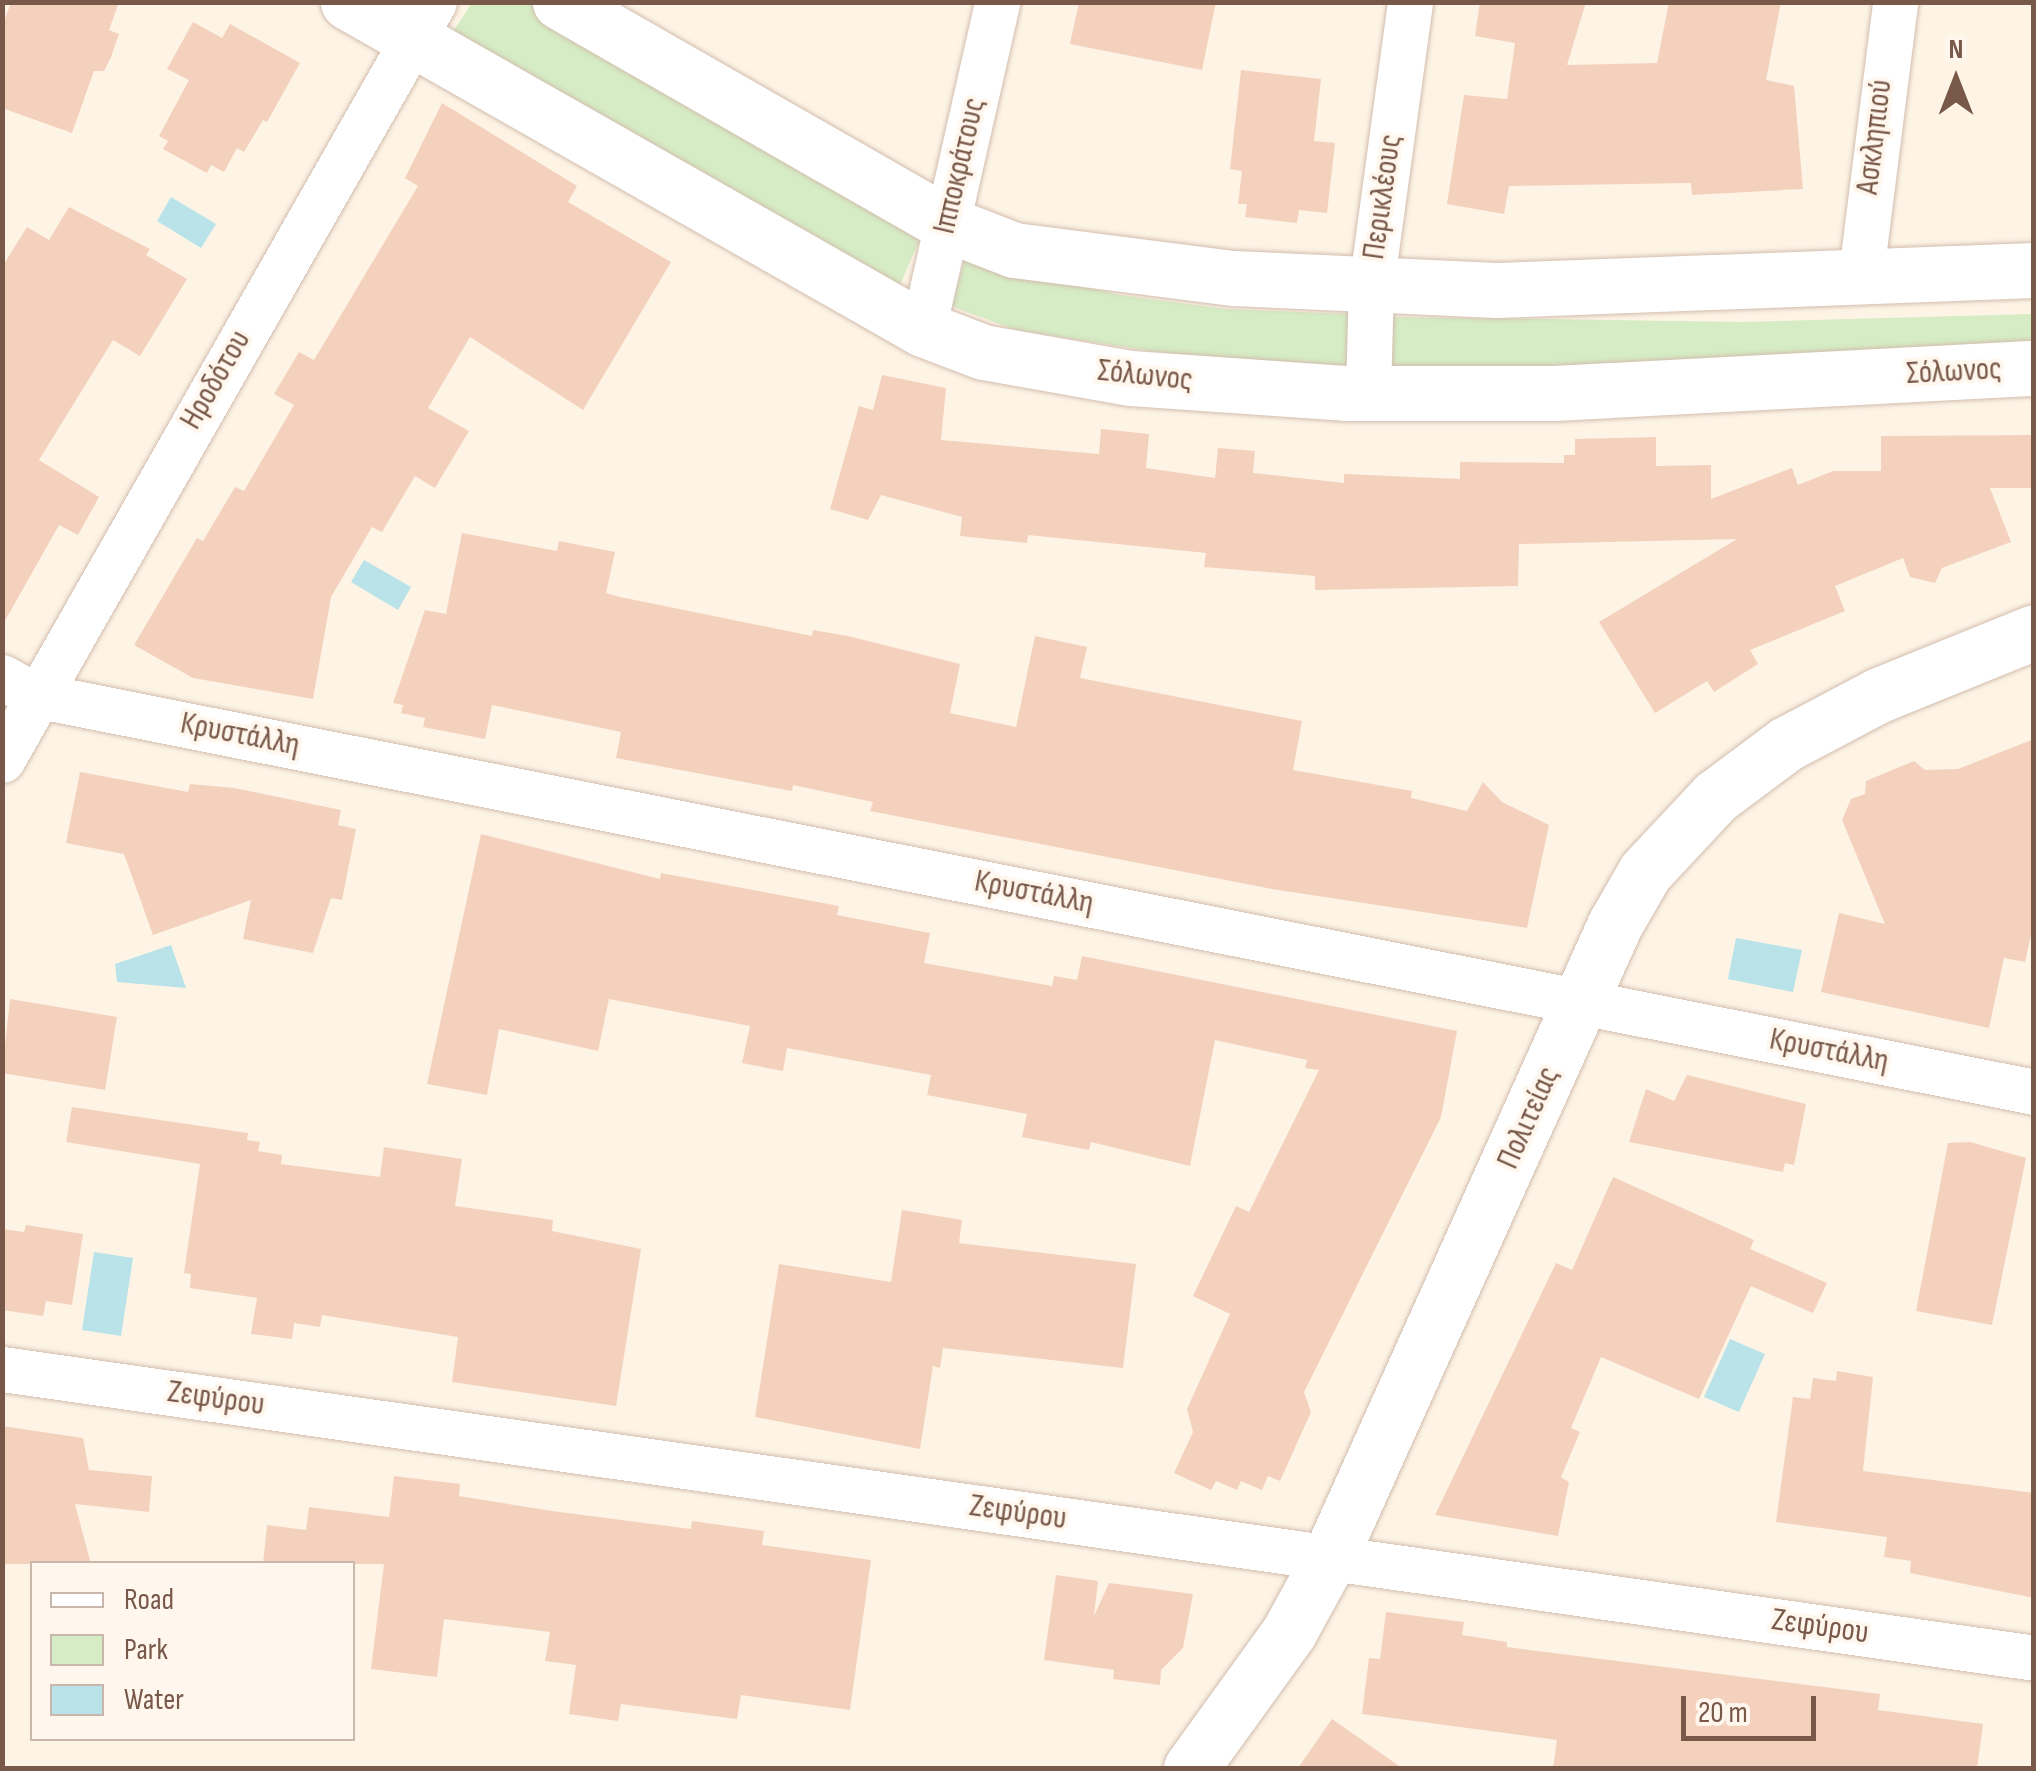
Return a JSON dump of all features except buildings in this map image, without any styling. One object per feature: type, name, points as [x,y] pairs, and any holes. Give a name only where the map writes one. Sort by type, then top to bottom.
[{"type":"street","name":"Σόλωνος","points":[[348,2],[424,19],[924,328],[983,352],[1131,378],[1368,392],[1554,392],[2034,368]]},
{"type":"street","points":[[560,2],[947,224],[1014,250],[1234,278],[1497,290],[1861,273],[2034,270]]},
{"type":"street","name":"Ιπποκράτους","points":[[924,328],[997,2]]},
{"type":"street","name":"Περικλέους","points":[[1368,392],[1371,287],[1410,2]]},
{"type":"street","name":"Ασκληπιού","points":[[1861,273],[1895,2]]},
{"type":"street","name":"Ηροδότου","points":[[2,760],[19,686],[424,19]]},
{"type":"street","name":"Πολιτείας","points":[[1190,1768],[1289,1632],[1330,1557],[1580,1002],[1645,872],[1715,797],[1786,744],[1863,703],[2034,632]]},
{"type":"street","name":"Κρυστάλλη","points":[[19,686],[2034,1092]]},
{"type":"street","name":"Ζεφύρου","points":[[2,1369],[2034,1658]]},
{"type":"green space","points":[[472,3],[528,3],[923,232],[899,287],[450,36]]},
{"type":"green space","points":[[965,259],[1120,295],[1225,309],[1348,314],[1347,365],[1209,360],[1016,330],[951,306]]},
{"type":"green space","points":[[2033,314],[2033,352],[1580,369],[1390,367],[1393,317],[1744,322]]},
{"type":"water","points":[[171,197],[216,224],[201,248],[157,221]]},
{"type":"water","points":[[364,560],[411,587],[398,610],[351,582]]},
{"type":"water","points":[[1736,938],[1802,950],[1793,992],[1728,979]]},
{"type":"water","points":[[171,945],[186,988],[117,982],[115,964]]},
{"type":"water","points":[[94,1252],[133,1258],[121,1336],[82,1330]]},
{"type":"water","points":[[1730,1339],[1765,1354],[1739,1412],[1704,1397]]}]
